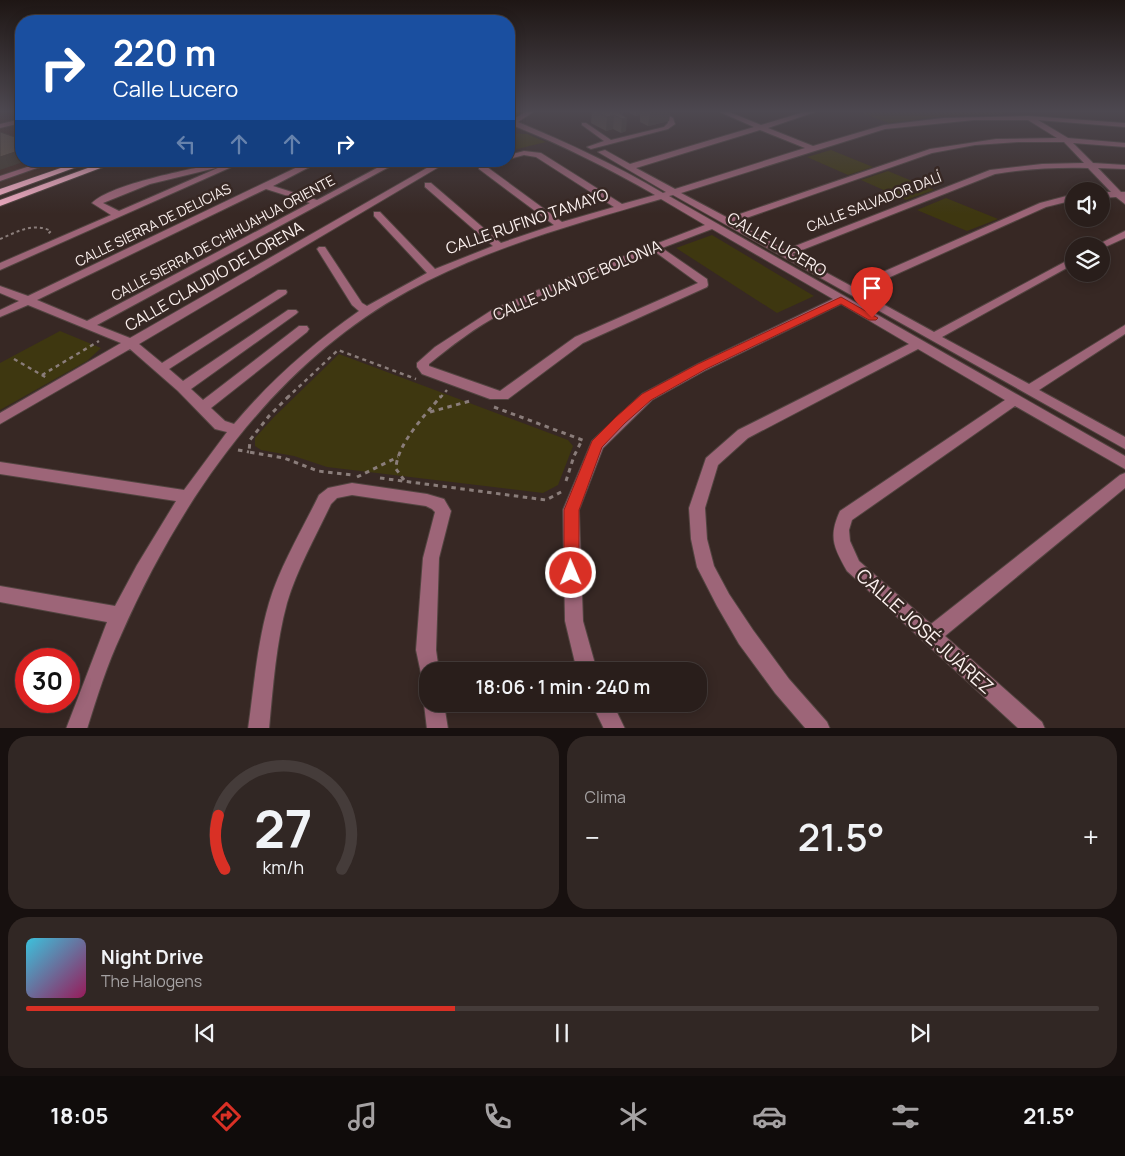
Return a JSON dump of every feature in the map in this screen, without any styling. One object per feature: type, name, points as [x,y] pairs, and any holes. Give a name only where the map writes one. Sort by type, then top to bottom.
[{"type":"main road","points":[[0,192],[71,167]]},
{"type":"main road","points":[[0,203],[99,167]]},
{"type":"street","name":"CALLE LUCERO","points":[[570,146],[727,222],[783,254],[919,344],[1125,463]]},
{"type":"street","name":"CALLE LUCERO","points":[[588,146],[630,166],[713,225],[846,296],[933,337],[1125,444]]},
{"type":"street","points":[[591,147],[595,146]]},
{"type":"street","points":[[630,166],[700,146]]},
{"type":"street","points":[[806,146],[811,148]]},
{"type":"street","name":"CALLE RUFINO TAMAYO","points":[[76,728],[120,616],[154,550],[188,497],[236,430],[291,372],[323,344],[367,311],[433,273],[468,257],[560,225],[668,194],[818,146]]},
{"type":"street","points":[[727,222],[893,163],[953,146]]},
{"type":"street","points":[[1072,146],[1121,194],[1125,201]]},
{"type":"street","points":[[515,155],[524,153],[538,155],[620,207]]},
{"type":"street","name":"CALLE SALVADOR DALÍ","points":[[783,254],[993,172],[1025,167],[1091,165],[1125,167]]},
{"type":"street","points":[[0,179],[35,167]]},
{"type":"street","points":[[119,216],[96,204],[106,198],[147,182],[209,167]]},
{"type":"street","points":[[0,267],[228,167]]},
{"type":"street","name":"CALLE SIERRA DE DELICIAS","points":[[0,314],[305,167]]},
{"type":"street","name":"CALLE SIERRA DE CHIHUAHUA ORIENTE","points":[[88,325],[385,167]]},
{"type":"street","name":"CALLE CLAUDIO DE LORENA","points":[[0,420],[435,167]]},
{"type":"street","points":[[482,167],[560,225]]},
{"type":"street","points":[[428,185],[499,246]]},
{"type":"street","points":[[265,186],[318,203]]},
{"type":"street","points":[[585,662],[574,621],[571,557],[572,510],[597,445],[620,420],[647,397],[702,367],[846,296],[1043,205],[1065,199]]},
{"type":"street","points":[[377,214],[433,273]]},
{"type":"street","name":"CALLE JUAN DE BOLONIA","points":[[654,247],[703,282],[702,285],[579,340],[503,396],[453,389],[423,367],[423,363],[439,350],[496,312],[558,285],[654,247],[713,225]]},
{"type":"street","points":[[1110,241],[1125,234]]},
{"type":"street","points":[[322,248],[358,305],[367,311]]},
{"type":"street","points":[[933,337],[1065,265]]},
{"type":"street","points":[[0,289],[130,343],[183,388],[220,425],[236,430]]},
{"type":"street","points":[[161,369],[282,292]]},
{"type":"street","points":[[183,388],[292,312]]},
{"type":"street","points":[[1029,390],[1125,328]]},
{"type":"street","points":[[203,407],[303,330]]},
{"type":"street","points":[[820,728],[782,686],[746,637],[723,600],[706,566],[699,539],[696,508],[711,462],[743,434],[919,344]]},
{"type":"street","name":"CALLE JOSÉ JUÁREZ","points":[[1015,399],[846,516],[840,526],[839,537],[853,566],[1035,728]]},
{"type":"street","points":[[0,468],[188,497]]},
{"type":"street","points":[[931,636],[1125,479]]},
{"type":"street","points":[[258,728],[267,661],[278,603],[291,570],[325,500],[333,492],[352,489],[404,489],[438,504],[443,511],[431,558],[426,650],[428,662]]},
{"type":"street","points":[[0,594],[120,616]]},
{"type":"street","points":[[435,712],[438,728]]},
{"type":"street","points":[[606,712],[615,728]]},
{"type":"path","points":[[0,240],[35,226],[51,231],[45,235]]},
{"type":"path","points":[[42,374],[111,334]]},
{"type":"path","points":[[368,477],[318,471],[284,458],[249,452],[250,440],[269,416],[338,350],[420,380]]},
{"type":"path","points":[[14,358],[58,385]]},
{"type":"path","points":[[438,387],[453,389]]},
{"type":"path","points":[[404,489],[396,468],[398,457],[420,421],[453,389]]},
{"type":"path","points":[[428,412],[460,402],[474,400],[465,397]]},
{"type":"path","points":[[377,478],[404,489],[546,500],[563,490],[574,456],[582,440],[492,407]]},
{"type":"path","points":[[333,492],[358,476],[398,457]]},
{"type":"shaded area","points":[[0,146],[15,146],[15,167],[59,167],[0,188]]},
{"type":"shaded area","points":[[515,146],[530,146],[515,150]]},
{"type":"shaded area","points":[[831,150],[873,167],[848,175],[807,157]]},
{"type":"shaded area","points":[[888,171],[934,190],[906,200],[861,180]]},
{"type":"shaded area","points":[[946,198],[998,219],[967,231],[917,210]]},
{"type":"shaded area","points":[[712,235],[814,296],[777,313],[676,248]]},
{"type":"shaded area","points":[[60,331],[101,348],[87,361],[0,410],[0,363]]},
{"type":"shaded area","points":[[339,354],[568,440],[573,446],[558,485],[543,493],[327,467],[294,456],[261,450],[255,446],[255,438],[274,417]]},
{"type":"building","points":[[0,146],[15,146],[15,152],[0,157]]},
{"type":"route","points":[[571,573],[572,510],[597,445],[620,420],[647,397],[702,367],[841,300],[872,318]]}]
